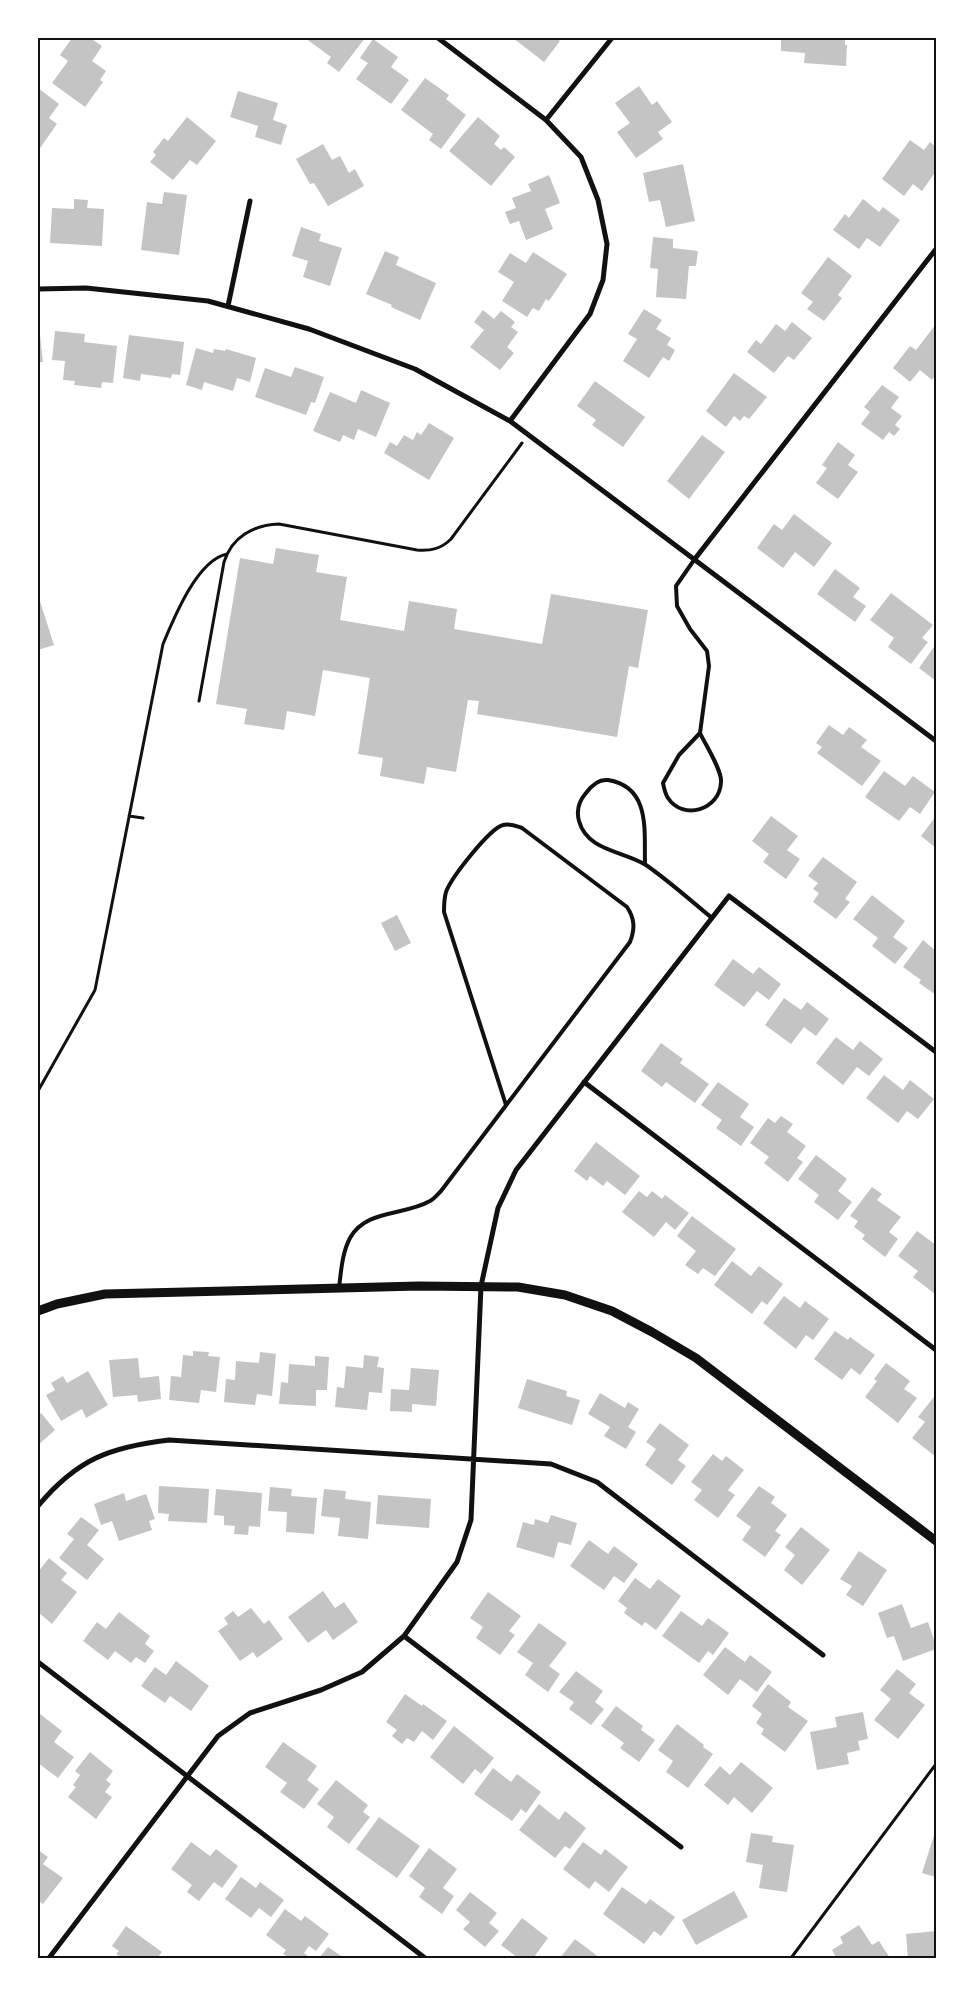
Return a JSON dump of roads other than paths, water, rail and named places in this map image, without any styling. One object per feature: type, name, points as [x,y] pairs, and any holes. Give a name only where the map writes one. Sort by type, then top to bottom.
[{"type":"street","points":[[438,38],[546,120],[582,157],[598,200],[607,244],[602,280],[590,314],[510,421]]},
{"type":"street","points":[[546,120],[612,38]]},
{"type":"street","points":[[228,306],[250,202]]},
{"type":"street","points":[[694,560],[936,249]]},
{"type":"street","points":[[38,289],[86,288],[208,301],[309,329],[415,369],[510,421],[936,741]]},
{"type":"street","points":[[49,1958],[218,1736],[250,1713],[321,1690],[362,1672],[404,1636],[457,1562],[471,1520],[481,1286],[498,1208],[516,1170],[729,896],[936,1052]]},
{"type":"street","points":[[584,1082],[936,1350]]},
{"type":"street","points":[[38,1311],[57,1304],[104,1294],[481,1286],[518,1287],[565,1295],[612,1311],[696,1358],[936,1541]]},
{"type":"street","points":[[38,1506],[54,1486],[78,1467],[103,1455],[137,1444],[169,1440],[551,1464],[597,1482],[823,1655]]},
{"type":"street","points":[[404,1636],[681,1847]]},
{"type":"street","points":[[38,1662],[425,1958]]},
{"type":"lane","points":[[694,560],[676,586],[677,606],[690,629],[707,652],[709,666],[700,732],[722,782],[712,803],[705,809],[682,810],[666,796],[663,783],[670,768],[700,732]]},
{"type":"lane","points":[[645,864],[643,818],[640,800],[628,788],[616,782],[604,780],[594,784],[584,794],[578,806],[581,830],[593,842],[645,864],[712,918]]},
{"type":"lane","points":[[339,1288],[345,1253],[350,1238],[361,1225],[376,1217],[432,1201],[441,1191],[630,942],[634,932],[633,915],[628,907],[522,828],[513,825],[503,825],[487,835],[452,881],[446,891],[444,901],[444,912],[506,1105]]}]
